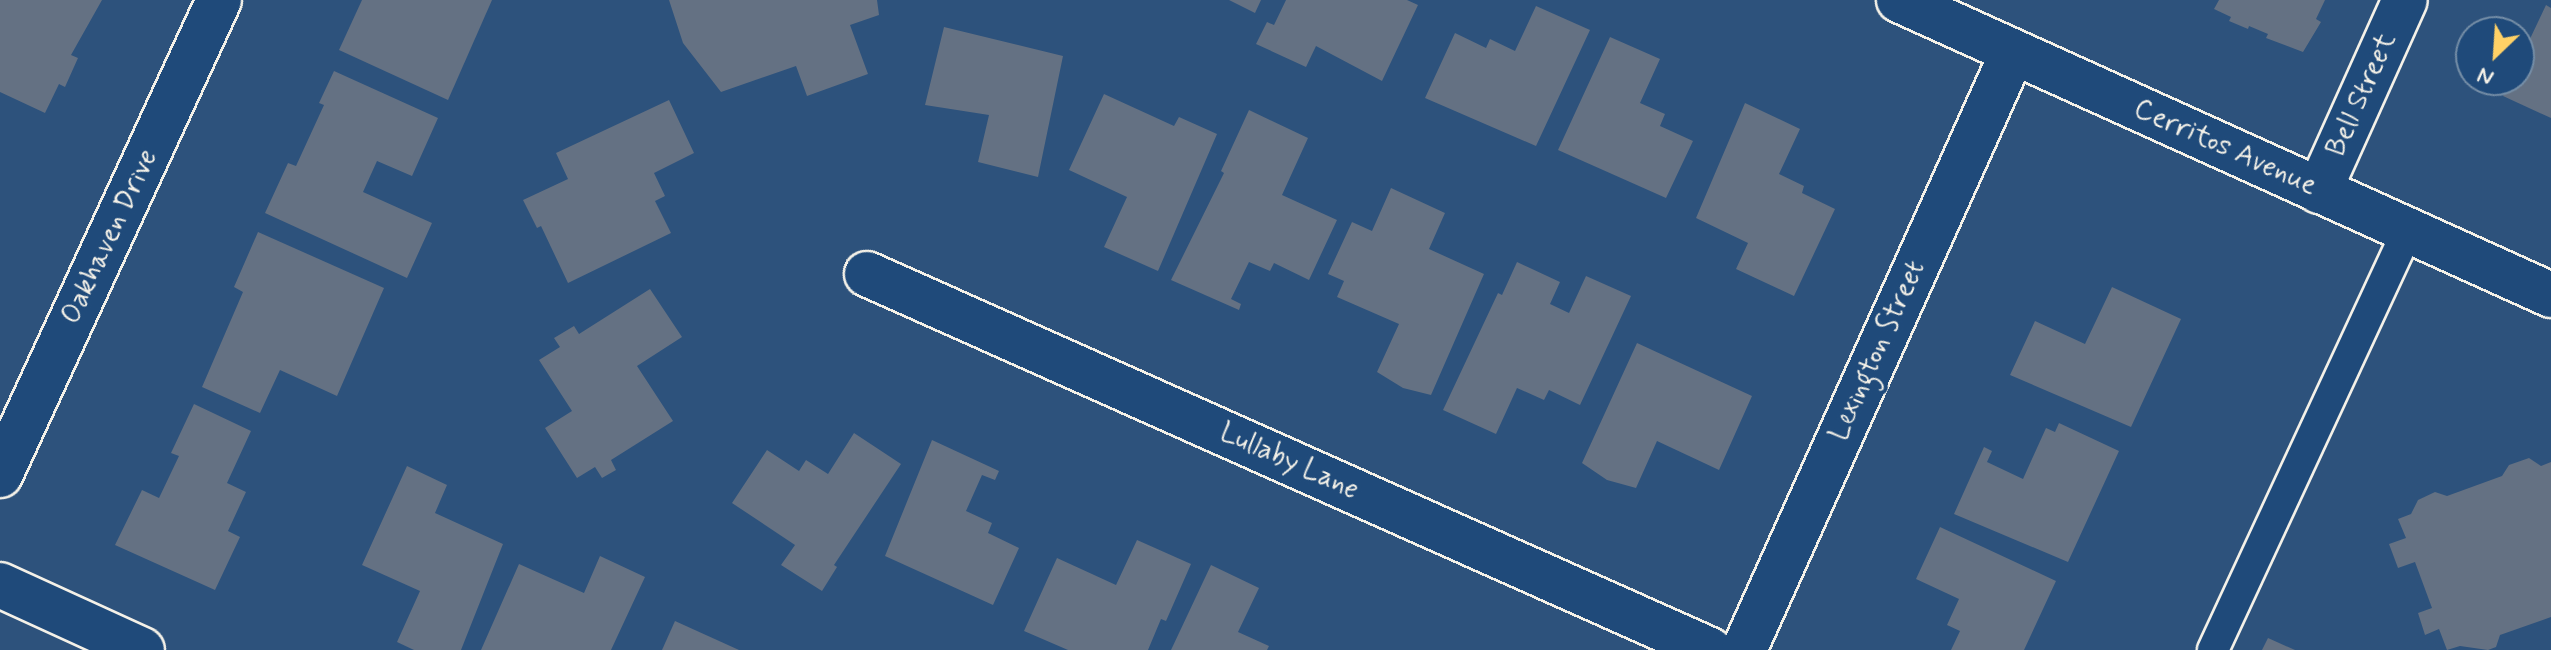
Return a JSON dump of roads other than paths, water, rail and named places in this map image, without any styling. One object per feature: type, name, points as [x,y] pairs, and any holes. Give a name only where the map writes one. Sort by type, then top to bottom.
[{"type":"street","name":"Oakhaven Drive","points":[[0,475],[219,0]]},
{"type":"street","name":"Cerritos Avenue","points":[[1899,0],[2319,191],[2409,228],[2551,295]]},
{"type":"street","name":"Bell Street","points":[[2319,191],[2405,0]]},
{"type":"street","name":"Lexington Street","points":[[1744,650],[2013,52]]},
{"type":"street","name":"Lullaby Lane","points":[[867,274],[1710,650]]},
{"type":"street","points":[[0,585],[142,650]]},
{"type":"lane","points":[[2213,650],[2409,228]]}]
